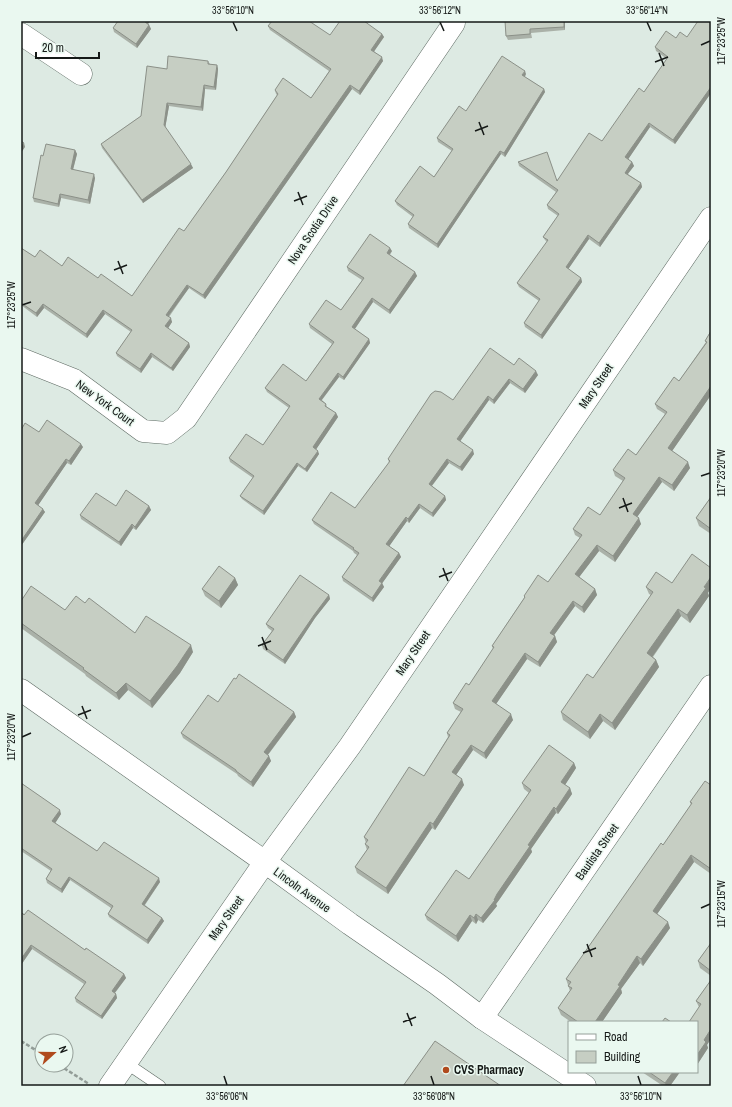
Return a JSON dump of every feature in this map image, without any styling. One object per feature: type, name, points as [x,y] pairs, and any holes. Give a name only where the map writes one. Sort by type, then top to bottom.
[{"type":"street","name":"Nova Scotia Drive","points":[[167,433],[186,418],[453,22]]},
{"type":"street","points":[[21,34],[81,74]]},
{"type":"street","name":"Mary Street","points":[[110,1086],[265,862],[350,746],[711,218]]},
{"type":"street","name":"New York Court","points":[[21,359],[74,380],[143,431],[167,433]]},
{"type":"street","name":"Bautista Street","points":[[482,1018],[711,686]]},
{"type":"street","name":"Lincoln Avenue","points":[[21,690],[143,778],[265,862],[350,924],[437,984],[573,1083]]},
{"type":"lane","points":[[126,1063],[160,1086]]},
{"type":"path","points":[[21,1041],[34,1049]]},
{"type":"path","points":[[72,1073],[92,1086]]},
{"type":"building","points":[[118,21],[146,21],[145,22],[149,25],[136,44],[113,28]]},
{"type":"building","points":[[272,21],[309,21],[330,35],[340,21],[364,21],[382,34],[371,50],[382,57],[359,91],[350,85],[203,295],[187,285],[166,315],[171,318],[165,326],[189,343],[171,368],[151,353],[140,369],[116,353],[132,330],[103,310],[86,334],[43,304],[36,313],[21,303],[21,248],[35,257],[40,250],[62,266],[68,257],[98,278],[101,274],[132,296],[179,228],[184,231],[226,172],[278,94],[275,90],[283,78],[311,98],[331,69],[268,26]]},
{"type":"building","points":[[505,21],[564,21],[564,27],[530,29],[530,34],[506,36]]},
{"type":"building","points":[[698,21],[711,21],[711,87],[673,140],[649,123],[625,157],[632,162],[625,173],[641,183],[599,243],[588,235],[566,267],[581,278],[541,335],[524,323],[540,299],[517,283],[548,240],[543,237],[559,214],[547,205],[558,190],[518,162],[547,152],[557,181],[589,133],[602,141],[639,88],[644,92],[668,57],[655,47],[666,31],[676,38],[680,32],[687,37]]},
{"type":"building","points":[[168,56],[208,61],[208,64],[217,65],[214,87],[204,85],[201,107],[167,103],[164,125],[191,164],[142,200],[101,144],[141,116],[147,66],[167,69]]},
{"type":"building","points":[[502,56],[525,71],[522,75],[544,89],[504,153],[500,151],[437,244],[408,224],[414,215],[395,201],[420,166],[434,177],[453,149],[437,138],[459,106],[466,111]]},
{"type":"building","points":[[46,144],[75,150],[71,169],[94,174],[88,200],[60,194],[58,204],[33,198],[41,155],[43,156]]},
{"type":"building","points":[[370,234],[390,248],[387,253],[415,272],[389,310],[372,298],[352,327],[369,339],[343,377],[338,373],[319,399],[326,404],[325,406],[336,413],[313,447],[318,451],[305,469],[297,463],[263,511],[240,496],[254,476],[229,458],[246,434],[263,445],[290,406],[265,388],[283,364],[306,381],[334,342],[309,324],[326,300],[341,310],[364,278],[347,267]]},
{"type":"building","points":[[711,331],[711,386],[668,448],[688,462],[672,485],[659,477],[633,514],[639,518],[613,556],[597,545],[575,574],[595,589],[582,607],[573,601],[550,633],[555,636],[538,662],[525,653],[492,701],[511,714],[484,753],[471,745],[452,772],[462,779],[433,824],[430,822],[386,888],[355,867],[369,847],[365,844],[368,840],[364,837],[409,767],[424,776],[450,735],[447,733],[463,709],[453,703],[466,683],[469,685],[494,647],[492,646],[538,575],[548,582],[582,535],[573,529],[588,507],[600,515],[625,478],[613,470],[628,449],[636,455],[667,412],[655,404],[674,377],[679,381],[707,342],[705,341]]},
{"type":"building","points":[[490,348],[514,365],[519,358],[536,371],[523,389],[509,379],[493,400],[488,396],[457,439],[473,450],[460,467],[447,459],[429,484],[445,496],[432,513],[419,504],[408,519],[406,517],[386,544],[399,553],[379,581],[382,583],[372,598],[342,577],[359,553],[353,549],[354,548],[312,520],[331,492],[355,508],[390,461],[388,459],[431,394],[435,391],[441,392],[453,400]]},
{"type":"building","points":[[47,420],[81,444],[69,461],[66,459],[35,503],[43,509],[21,541],[21,430],[25,423],[39,432]]},
{"type":"building","points":[[126,490],[149,506],[135,527],[132,524],[119,542],[80,515],[96,493],[116,506]]},
{"type":"building","points":[[711,497],[711,529],[696,518]]},
{"type":"building","points":[[692,554],[711,568],[711,577],[704,587],[706,588],[687,615],[678,609],[647,653],[656,660],[612,723],[600,714],[588,732],[561,712],[587,674],[593,678],[653,592],[646,587],[656,572],[672,583]]},
{"type":"building","points":[[219,566],[235,578],[219,601],[202,589]]},
{"type":"building","points":[[300,575],[329,595],[283,660],[262,645],[274,629],[266,624]]},
{"type":"building","points":[[31,586],[65,610],[76,596],[85,603],[89,598],[135,633],[146,616],[191,645],[150,701],[126,683],[116,693],[21,623],[21,601]]},
{"type":"building","points":[[239,674],[294,712],[264,752],[269,756],[251,782],[236,770],[181,733],[208,695],[218,702],[234,678],[236,679]]},
{"type":"building","points":[[549,745],[574,763],[561,782],[570,788],[556,809],[554,807],[528,845],[530,846],[497,894],[495,900],[481,918],[476,914],[474,918],[470,915],[456,936],[425,915],[456,870],[469,879],[531,790],[522,783]]},
{"type":"building","points":[[705,781],[711,785],[711,869],[691,855],[653,911],[668,922],[641,959],[637,956],[618,985],[620,986],[596,1021],[577,1021],[558,1008],[572,988],[568,986],[571,982],[566,979],[661,843],[663,845],[692,803],[690,802]]},
{"type":"building","points":[[21,783],[60,810],[52,821],[97,851],[104,842],[159,878],[142,904],[162,918],[147,940],[108,914],[113,906],[69,877],[61,889],[46,879],[52,869],[21,848]]},
{"type":"building","points":[[28,910],[85,950],[86,948],[124,974],[112,991],[116,994],[101,1016],[75,998],[86,982],[31,945],[21,959],[21,912],[24,915]]},
{"type":"building","points":[[711,943],[711,971],[698,961]]},
{"type":"building","points":[[711,980],[711,1029],[704,1040],[706,1042],[698,1054],[698,1021],[690,1021],[701,1004],[696,1001]]},
{"type":"building","points":[[665,1018],[670,1021],[663,1021]]},
{"type":"building","points":[[435,1041],[501,1086],[403,1086]]},
{"type":"building","points":[[650,1073],[672,1073],[665,1083]]},
{"type":"place","name":"CVS Pharmacy","points":[[446,1070]]}]
